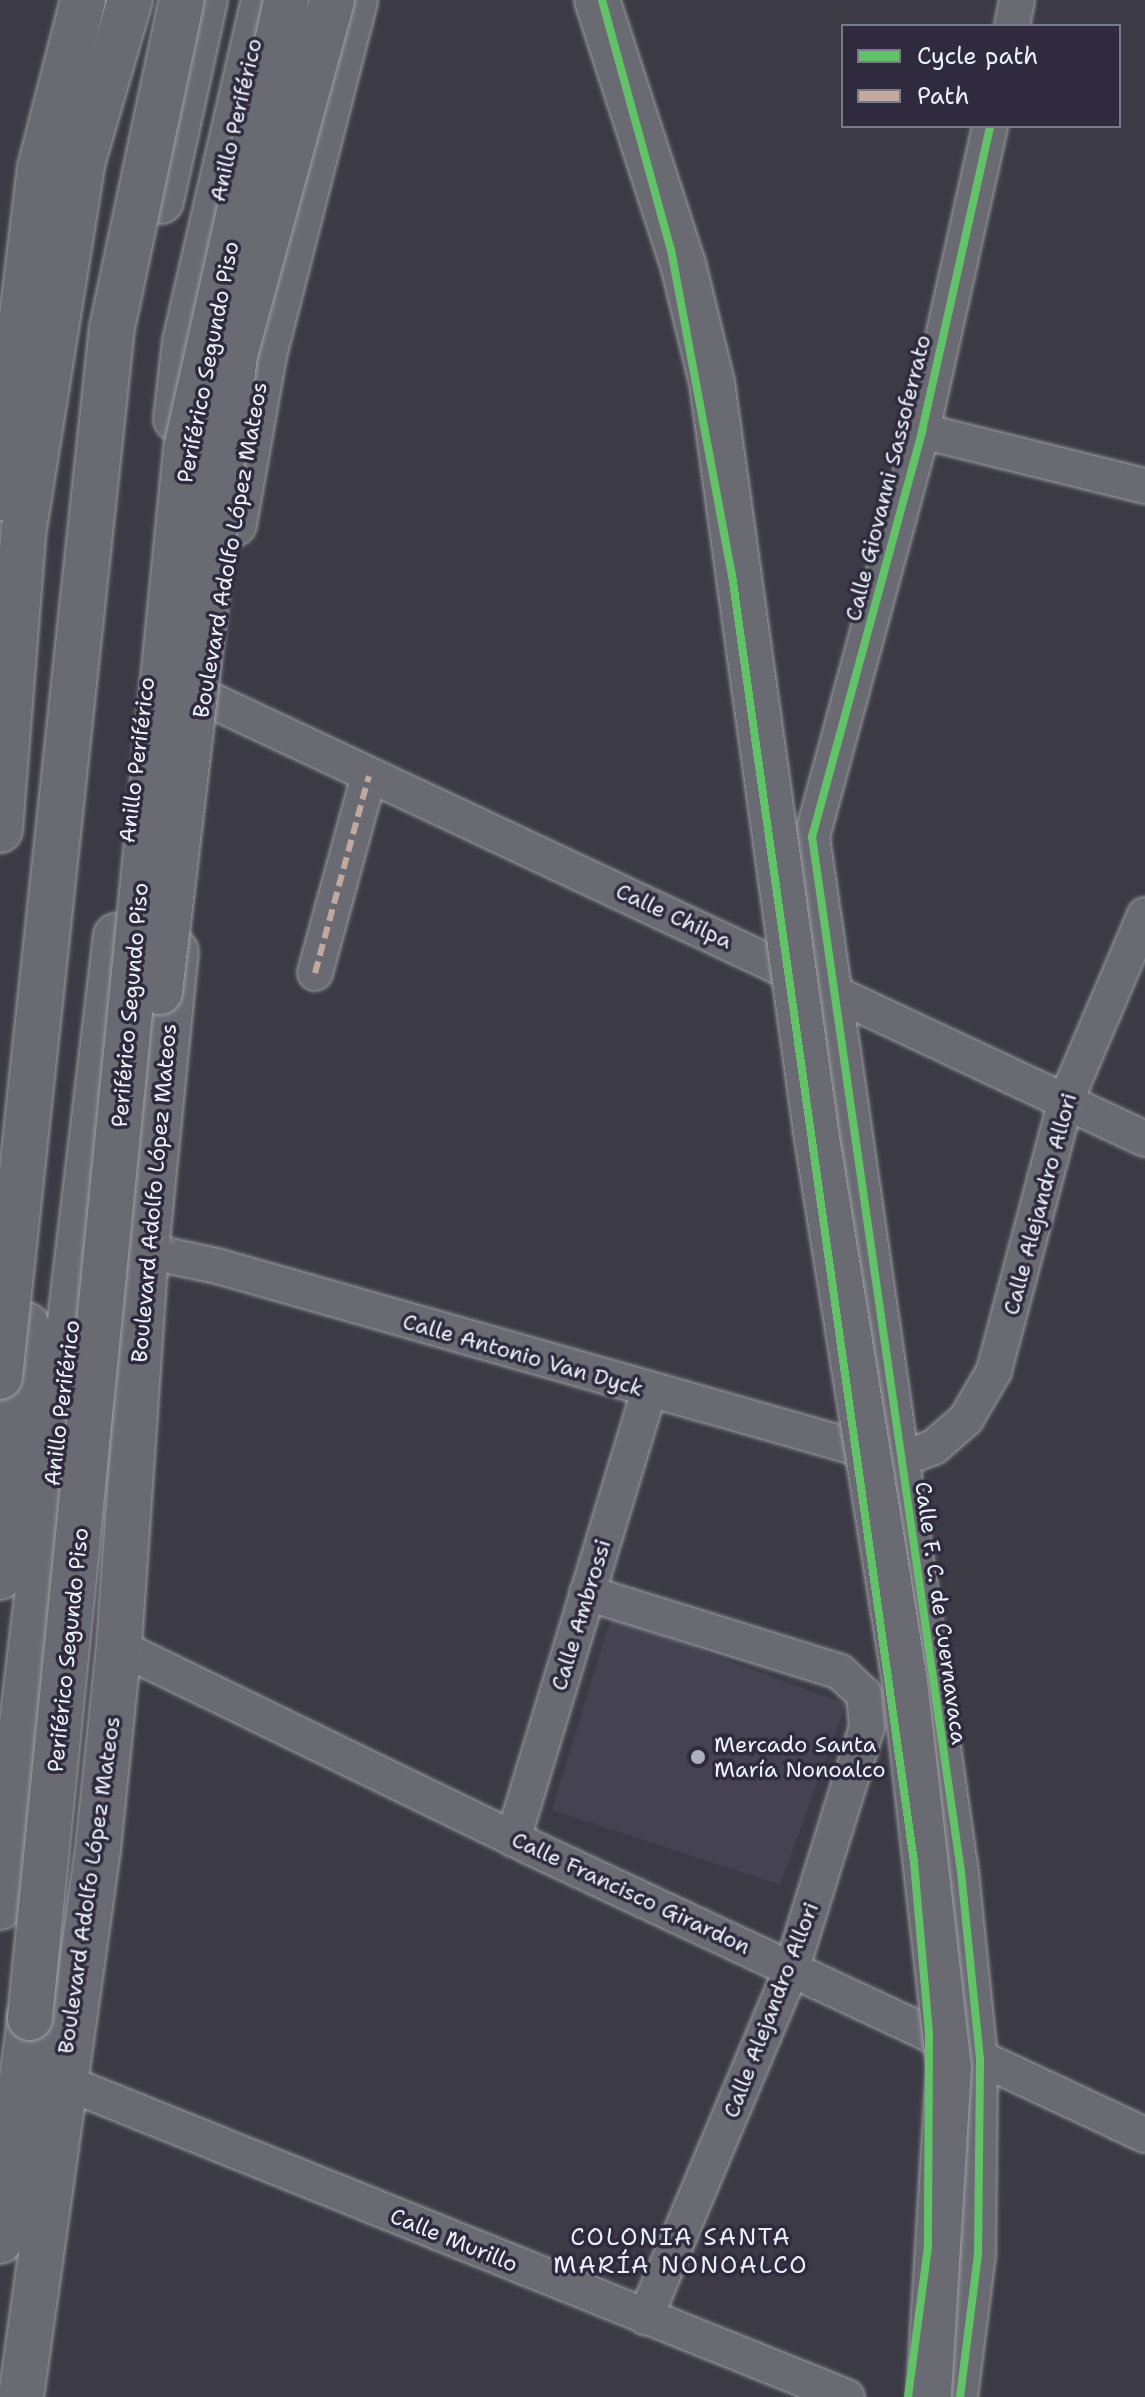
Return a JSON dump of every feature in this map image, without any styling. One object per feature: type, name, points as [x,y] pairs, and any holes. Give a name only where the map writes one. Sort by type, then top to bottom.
[{"type":"main road","points":[[0,498],[40,168],[83,0]]},
{"type":"main road","points":[[0,830],[24,528],[82,164],[130,0]]},
{"type":"main road","points":[[0,1377],[112,328],[182,0]]},
{"type":"main road","name":"Anillo Periférico","points":[[0,1577],[131,340],[205,0]]},
{"type":"main road","name":"Anillo Periférico","points":[[0,1907],[36,1630],[185,342],[264,0]]},
{"type":"main road","name":"Periférico Segundo Piso","points":[[0,2241],[30,2018],[186,449],[286,0]]},
{"type":"main road","points":[[36,1630],[103,1467],[235,355],[332,0]]},
{"type":"main road","name":"Boulevard Adolfo López Mateos","points":[[21,2397],[62,2081],[98,1849],[119,1647],[146,1251],[202,696],[264,355],[355,0]]},
{"type":"main road","points":[[597,0],[683,264],[712,383],[816,1132],[905,1682],[949,2067],[929,2397]]},
{"type":"street","points":[[1012,24],[1017,0]]},
{"type":"street","name":"Calle Giovanni Sassoferrato","points":[[812,837],[922,431],[990,128]]},
{"type":"street","points":[[922,431],[1145,486]]},
{"type":"street","name":"Calle Chilpa","points":[[202,696],[831,988],[1145,1139]]},
{"type":"street","points":[[315,973],[369,776]]},
{"type":"street","name":"Calle F. C. de Cuernavaca","points":[[812,837],[831,988],[961,1872],[980,2059],[978,2255],[960,2397]]},
{"type":"street","name":"Calle Alejandro Allori","points":[[900,1460],[934,1447],[966,1419],[994,1371],[1066,1100],[1145,915]]},
{"type":"street","name":"Calle Antonio Van Dyck","points":[[146,1251],[217,1266],[649,1392],[900,1460]]},
{"type":"street","name":"Calle Ambrossi","points":[[513,1839],[649,1392]]},
{"type":"street","name":"Calle Alejandro Allori","points":[[587,1593],[840,1672],[864,1694],[867,1727],[792,1968],[645,2317]]},
{"type":"street","name":"Calle Francisco Girardon","points":[[119,1647],[513,1839],[1145,2135]]},
{"type":"street","name":"Calle Murillo","points":[[62,2081],[847,2397]]},
{"type":"shaded area","name":"Mercado Santa María Nonoalco","points":[[611,1617],[846,1704],[780,1885],[552,1810]]},
{"type":"marked path","points":[[315,973],[369,776]]},
{"type":"cycle path","points":[[602,0],[671,250],[732,575],[914,1862],[929,2034],[928,2247],[908,2397]]},
{"type":"cycle path","points":[[960,2397],[978,2255],[980,2059],[961,1872],[812,837],[922,431],[990,128]]},
{"type":"place","name":"Mercado Santa María Nonoalco","points":[[698,1757]]},
{"type":"district","name":"COLONIA SANTA MARÍA NONOALCO","points":[[681,2252]]}]
